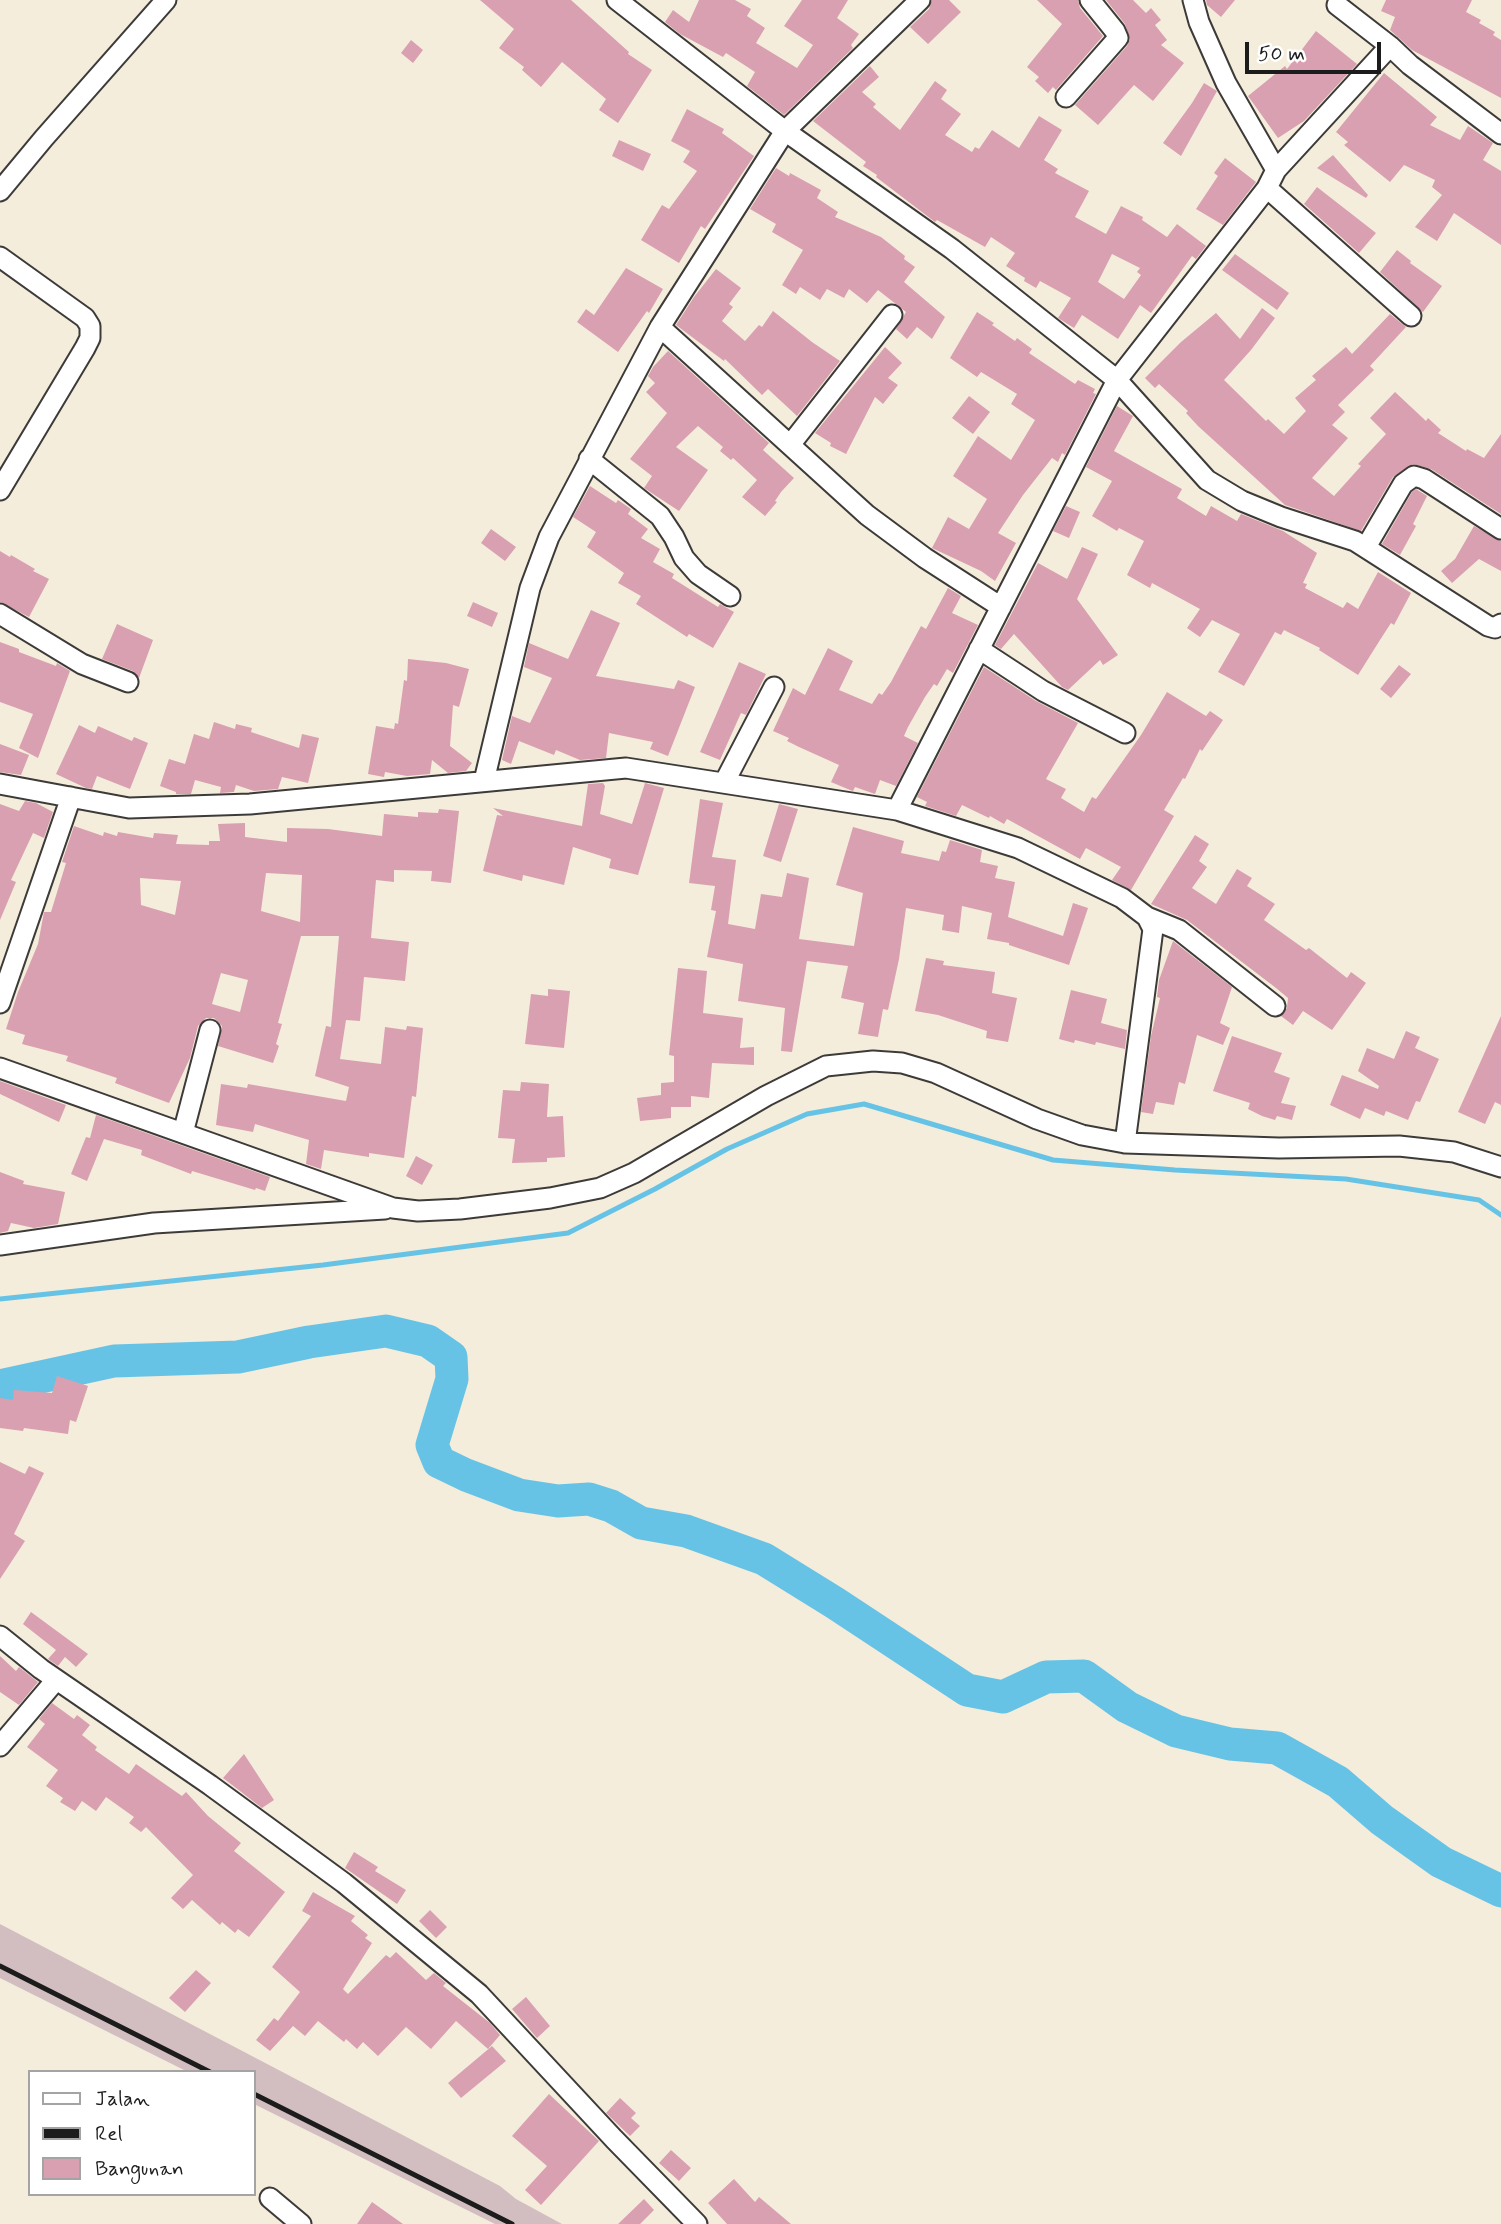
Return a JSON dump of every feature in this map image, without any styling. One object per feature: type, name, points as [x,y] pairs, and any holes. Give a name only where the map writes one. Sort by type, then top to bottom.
[{"type":"street","points":[[0,191],[166,0]]},
{"type":"street","points":[[617,0],[785,131],[953,250],[1116,380],[1207,480],[1261,509],[1355,541],[1488,626],[1495,628],[1501,624]]},
{"type":"street","points":[[484,781],[530,588],[549,537],[660,327],[785,131],[920,0]]},
{"type":"street","points":[[1066,97],[1118,38],[1090,0]]},
{"type":"street","points":[[1193,0],[1199,22],[1271,179],[1410,316]]},
{"type":"street","points":[[1337,5],[1501,134]]},
{"type":"street","points":[[897,810],[1116,380],[1271,179],[1390,46]]},
{"type":"street","points":[[0,257],[85,318],[90,326],[90,338],[85,348],[0,490]]},
{"type":"street","points":[[790,445],[892,315]]},
{"type":"street","points":[[660,327],[867,515],[925,558],[1001,607]]},
{"type":"street","points":[[589,459],[660,516],[684,558],[698,574],[730,596]]},
{"type":"street","points":[[1366,547],[1403,484],[1414,476],[1424,479],[1501,529]]},
{"type":"street","points":[[0,614],[82,664],[128,682]]},
{"type":"street","points":[[979,649],[1043,691],[1125,733]]},
{"type":"street","points":[[724,783],[774,687]]},
{"type":"street","points":[[0,784],[129,808],[236,804],[626,768],[897,810],[1018,848],[1122,898],[1147,916],[1179,930],[1275,1006]]},
{"type":"street","points":[[0,1003],[71,797]]},
{"type":"street","points":[[1125,1143],[1153,929],[1147,916]]},
{"type":"street","points":[[183,1133],[210,1030]]},
{"type":"street","points":[[0,1245],[154,1223],[393,1208],[418,1211],[460,1209],[550,1198],[600,1188],[634,1173],[766,1096],[826,1066],[873,1061],[902,1063],[936,1073],[1037,1119],[1082,1135],[1125,1143],[1279,1149],[1399,1146],[1454,1152],[1501,1167]]},
{"type":"street","points":[[0,1068],[393,1208]]},
{"type":"street","points":[[0,1636],[56,1679],[210,1785],[344,1883],[479,1994],[697,2224]]},
{"type":"street","points":[[0,1746],[56,1679]]},
{"type":"street","points":[[270,2199],[301,2224]]},
{"type":"shaded area","points":[[0,1924],[500,2186],[516,2199],[562,2224],[495,2224],[256,2105],[256,2070],[184,2070],[0,1978]]},
{"type":"building","points":[[480,0],[571,0],[629,52],[628,54],[652,70],[618,123],[599,110],[606,99],[562,62],[541,87],[522,70],[524,67],[499,48],[514,29]]},
{"type":"building","points":[[699,0],[735,0],[751,9],[747,16],[765,28],[756,43],[797,68],[813,45],[784,26],[802,0],[848,0],[837,18],[859,34],[851,45],[853,48],[784,115],[747,86],[755,72],[726,53],[723,57],[680,34],[665,22],[673,10],[689,22]]},
{"type":"building","points":[[932,0],[949,0],[961,12],[928,44],[910,27],[929,9]]},
{"type":"building","points":[[1037,0],[1078,0],[1080,8],[1103,36],[1056,90],[1053,87],[1048,93],[1035,81],[1039,77],[1027,67],[1062,24]]},
{"type":"building","points":[[1106,0],[1133,0],[1146,13],[1151,8],[1161,20],[1155,25],[1167,40],[1161,45],[1184,63],[1153,101],[1134,85],[1098,125],[1075,105],[1127,46],[1130,39],[1125,24]]},
{"type":"building","points":[[1206,0],[1235,0],[1221,17],[1207,5]]},
{"type":"building","points":[[1386,0],[1472,0],[1466,12],[1481,20],[1479,23],[1495,32],[1493,35],[1501,40],[1501,98],[1412,50],[1390,30],[1395,17],[1381,11]]},
{"type":"building","points":[[1316,31],[1357,64],[1304,121],[1278,138],[1248,96],[1285,66],[1287,69]]},
{"type":"building","points":[[411,40],[423,50],[413,63],[401,53]]},
{"type":"building","points":[[870,66],[879,77],[862,92],[876,104],[873,107],[900,130],[935,81],[947,90],[941,99],[961,114],[945,135],[972,152],[975,147],[979,149],[992,130],[1019,148],[1039,116],[1062,130],[1044,160],[1058,169],[1055,173],[1089,191],[1075,217],[1106,234],[1121,206],[1143,217],[1142,220],[1167,237],[1177,224],[1206,246],[1196,259],[1192,256],[1151,313],[1140,305],[1118,339],[1082,315],[1074,328],[1058,318],[1071,298],[1040,281],[1036,288],[1024,281],[1025,278],[1006,266],[1015,253],[991,237],[985,247],[937,220],[935,222],[876,177],[877,175],[863,166],[866,162],[813,121]],"holes":[[[1112,254],[1140,268],[1137,272],[1141,275],[1124,299],[1098,282]]]},
{"type":"building","points":[[1384,73],[1437,117],[1430,125],[1460,140],[1468,126],[1493,143],[1483,160],[1501,171],[1501,245],[1454,213],[1437,241],[1415,227],[1442,195],[1432,187],[1435,180],[1404,165],[1390,182],[1344,145],[1348,142],[1336,132]]},
{"type":"building","points":[[1204,83],[1217,91],[1181,156],[1163,143]]},
{"type":"building","points":[[687,109],[724,129],[722,133],[754,156],[705,229],[701,226],[679,263],[641,240],[662,205],[669,209],[697,171],[683,162],[690,151],[671,141]]},
{"type":"building","points":[[619,140],[651,154],[643,171],[612,156]]},
{"type":"building","points":[[1333,155],[1368,195],[1366,198],[1317,168]]},
{"type":"building","points":[[1225,158],[1256,182],[1223,225],[1196,209],[1218,176],[1214,173]]},
{"type":"building","points":[[776,168],[821,190],[817,198],[838,212],[835,217],[881,237],[905,256],[904,259],[915,267],[904,282],[945,317],[932,339],[917,327],[907,339],[896,329],[906,312],[878,290],[867,303],[849,289],[844,298],[827,289],[820,300],[800,287],[796,294],[782,285],[803,250],[772,232],[776,224],[750,209]]},
{"type":"building","points":[[1317,187],[1376,233],[1359,253],[1304,204]]},
{"type":"building","points":[[1397,250],[1442,286],[1423,312],[1380,272]]},
{"type":"building","points":[[1235,254],[1289,293],[1277,310],[1222,270]]},
{"type":"building","points":[[626,268],[663,289],[649,313],[647,311],[618,352],[577,322],[586,309],[594,315]]},
{"type":"building","points":[[716,269],[741,288],[729,304],[733,307],[722,321],[745,341],[759,325],[762,327],[773,311],[840,361],[797,416],[768,389],[762,395],[725,359],[724,361],[676,325]]},
{"type":"building","points":[[1262,308],[1275,318],[1224,380],[1266,421],[1268,419],[1284,434],[1306,411],[1295,398],[1316,380],[1312,376],[1346,347],[1352,354],[1390,314],[1406,327],[1370,366],[1374,370],[1338,405],[1345,412],[1332,425],[1348,438],[1312,478],[1334,496],[1361,466],[1358,464],[1386,434],[1370,418],[1395,392],[1426,421],[1428,418],[1441,430],[1438,433],[1466,451],[1467,449],[1484,458],[1501,434],[1501,514],[1431,469],[1413,464],[1393,477],[1361,531],[1285,505],[1198,426],[1186,413],[1188,411],[1159,384],[1155,388],[1145,378],[1181,342],[1216,313],[1240,339]]},
{"type":"building","points":[[977,312],[1015,341],[1017,338],[1032,349],[1029,353],[1075,384],[1078,380],[1095,389],[1093,393],[1096,394],[1065,455],[1062,453],[1058,462],[1052,458],[998,533],[1016,543],[995,581],[981,571],[932,548],[948,517],[969,529],[987,499],[953,476],[978,436],[1011,460],[1035,420],[1011,404],[1017,394],[981,372],[977,377],[950,358]]},
{"type":"building","points":[[885,347],[902,363],[888,378],[898,385],[883,404],[875,397],[846,454],[830,446],[831,443],[815,433]]},
{"type":"building","points":[[668,351],[769,443],[763,450],[794,478],[765,516],[742,497],[757,480],[733,458],[731,460],[720,451],[723,447],[698,426],[676,447],[708,470],[679,511],[644,488],[652,476],[630,459],[667,413],[646,392],[655,383],[648,376]]},
{"type":"building","points":[[969,396],[990,412],[973,434],[952,418]]},
{"type":"building","points":[[1117,406],[1133,416],[1114,451],[1182,489],[1177,498],[1206,516],[1211,506],[1237,521],[1241,514],[1283,531],[1317,553],[1303,583],[1307,584],[1305,588],[1343,608],[1347,602],[1358,609],[1378,572],[1411,593],[1394,625],[1391,623],[1358,675],[1319,650],[1320,648],[1284,630],[1281,635],[1275,632],[1244,686],[1218,672],[1240,634],[1212,620],[1200,637],[1187,628],[1200,609],[1152,583],[1150,588],[1127,575],[1144,541],[1119,528],[1117,531],[1092,516],[1112,481],[1086,467]]},
{"type":"building","points":[[590,486],[616,503],[618,500],[631,509],[628,514],[648,529],[641,538],[660,549],[653,562],[674,574],[672,578],[718,607],[720,604],[734,612],[713,648],[689,634],[687,637],[636,604],[641,596],[618,583],[624,573],[587,547],[596,532],[573,517]]},
{"type":"building","points":[[1416,489],[1427,496],[1413,524],[1416,526],[1400,555],[1382,544]]},
{"type":"building","points":[[1066,506],[1080,512],[1069,538],[1053,531]]},
{"type":"building","points":[[1474,526],[1501,541],[1501,571],[1479,559],[1452,583],[1441,571],[1455,559]]},
{"type":"building","points":[[491,529],[516,547],[505,561],[481,543]]},
{"type":"building","points":[[1082,547],[1098,554],[1077,599],[1118,655],[1103,665],[1100,660],[1068,690],[1062,687],[1014,634],[1001,649],[995,645],[1038,563],[1067,579]]},
{"type":"building","points":[[0,551],[49,579],[29,617],[0,602]]},
{"type":"building","points":[[948,588],[961,596],[952,613],[978,625],[953,673],[947,669],[937,686],[934,684],[908,727],[904,736],[918,743],[896,786],[880,780],[875,794],[855,787],[853,791],[831,782],[839,765],[787,741],[789,738],[773,731],[793,688],[805,695],[828,648],[853,661],[839,690],[872,704],[891,682],[921,626],[926,629]]},
{"type":"building","points":[[473,602],[498,613],[492,627],[467,616]]},
{"type":"building","points":[[591,610],[620,623],[596,676],[674,689],[678,680],[695,687],[668,756],[650,749],[653,742],[609,733],[606,758],[580,760],[556,750],[554,755],[519,741],[511,764],[502,760],[512,716],[530,723],[552,678],[524,667],[529,643],[568,659]]},
{"type":"building","points":[[117,624],[153,640],[139,678],[133,671],[102,659]]},
{"type":"building","points":[[0,642],[56,666],[57,663],[70,671],[38,758],[19,748],[33,714],[0,702]]},
{"type":"building","points":[[408,659],[446,663],[469,669],[459,707],[453,705],[450,746],[472,763],[466,771],[448,773],[432,760],[430,774],[407,776],[385,772],[384,777],[368,774],[376,726],[394,729],[395,723],[398,724],[404,680],[407,681]]},
{"type":"building","points":[[739,662],[766,674],[746,715],[741,713],[720,760],[700,752]]},
{"type":"building","points":[[1399,665],[1411,674],[1391,698],[1380,689]]},
{"type":"building","points":[[984,667],[1036,701],[1078,723],[1046,779],[1066,789],[1061,798],[1084,812],[1092,797],[1096,799],[1141,735],[1167,692],[1206,716],[1210,711],[1223,720],[1202,751],[1200,749],[1185,779],[1183,778],[1164,810],[1174,816],[1131,890],[1112,880],[1121,867],[1086,848],[1080,859],[1007,819],[1004,824],[962,805],[956,816],[925,806],[927,802],[917,797]]},
{"type":"building","points":[[214,722],[235,729],[236,724],[252,728],[251,732],[299,748],[302,734],[319,738],[308,783],[282,777],[278,789],[254,791],[236,785],[234,792],[220,793],[221,787],[195,780],[191,794],[176,794],[160,786],[169,759],[185,764],[194,734],[209,739]]},
{"type":"building","points":[[79,725],[95,733],[98,726],[132,741],[134,737],[148,743],[130,789],[97,776],[92,789],[86,788],[56,774]]},
{"type":"building","points":[[0,744],[29,755],[21,775],[0,772]]},
{"type":"building","points":[[603,783],[605,786],[600,814],[632,824],[645,783],[664,788],[638,875],[609,868],[611,859],[573,847],[564,885],[523,875],[522,881],[483,871],[497,815],[503,816],[493,808],[582,826],[588,784]]},
{"type":"building","points":[[700,799],[723,803],[712,857],[736,860],[728,924],[755,929],[761,894],[782,897],[787,873],[809,878],[799,939],[854,946],[863,893],[836,885],[853,827],[904,841],[901,853],[939,861],[950,840],[982,850],[980,862],[998,866],[995,878],[1015,882],[1008,917],[1063,936],[1073,903],[1088,908],[1069,965],[1009,943],[987,939],[992,913],[962,906],[959,933],[942,930],[944,915],[906,908],[888,1010],[883,1009],[878,1037],[858,1034],[864,1003],[841,998],[848,966],[807,961],[792,1052],[781,1051],[785,1008],[738,1001],[743,964],[707,957],[716,911],[711,910],[715,886],[689,883]]},
{"type":"building","points":[[25,801],[36,803],[53,812],[44,838],[33,833],[11,880],[16,882],[0,920],[0,804],[19,811]]},
{"type":"building","points":[[779,804],[798,809],[781,862],[763,856]]},
{"type":"building","points":[[439,809],[459,811],[451,883],[431,881],[432,871],[394,870],[394,882],[376,880],[371,938],[409,942],[405,981],[364,977],[360,1021],[346,1020],[340,1059],[381,1064],[385,1027],[406,1030],[407,1026],[423,1028],[416,1097],[412,1096],[404,1158],[369,1153],[369,1157],[324,1150],[321,1169],[306,1164],[309,1140],[255,1124],[253,1132],[216,1125],[221,1084],[247,1088],[248,1084],[346,1101],[349,1087],[315,1076],[326,1026],[331,1027],[339,936],[301,936],[278,1023],[282,1024],[273,1063],[218,1046],[222,1026],[214,1018],[206,1018],[198,1026],[190,1058],[169,1103],[115,1083],[117,1078],[66,1061],[68,1056],[22,1044],[25,1035],[6,1029],[38,944],[44,912],[51,912],[66,863],[62,862],[74,826],[103,836],[104,832],[117,836],[118,832],[153,838],[154,833],[178,835],[176,844],[209,845],[209,841],[220,841],[218,824],[245,823],[245,837],[287,842],[287,828],[328,829],[382,836],[384,814],[418,817],[418,812],[438,813]],"holes":[[[266,873],[302,875],[300,922],[261,911]],[[140,878],[181,881],[175,915],[141,905]],[[221,973],[248,980],[240,1012],[212,1004]]]},
{"type":"building","points":[[1195,835],[1209,844],[1199,861],[1207,867],[1192,888],[1216,904],[1237,869],[1252,878],[1247,886],[1275,904],[1264,920],[1306,950],[1309,948],[1347,978],[1351,972],[1366,983],[1332,1030],[1303,1011],[1293,1025],[1281,1016],[1287,1008],[1288,998],[1187,920],[1151,904]]},
{"type":"building","points":[[1173,941],[1232,987],[1220,1023],[1230,1028],[1223,1045],[1197,1035],[1185,1084],[1179,1082],[1174,1105],[1156,1102],[1153,1114],[1141,1112],[1151,1036],[1160,998],[1157,997],[1159,980]]},
{"type":"building","points":[[926,958],[944,961],[943,965],[995,972],[992,993],[1017,998],[1008,1042],[986,1038],[987,1031],[938,1015],[915,1011]]},
{"type":"building","points":[[678,968],[707,971],[703,1013],[743,1018],[740,1048],[754,1047],[754,1065],[712,1063],[709,1098],[691,1096],[691,1107],[671,1107],[671,1118],[640,1121],[637,1098],[661,1095],[661,1083],[674,1082],[674,1056],[669,1055]]},
{"type":"building","points":[[548,989],[570,991],[564,1048],[525,1044],[531,994],[548,996]]},
{"type":"building","points":[[1071,990],[1107,999],[1101,1023],[1127,1030],[1125,1049],[1096,1042],[1095,1045],[1059,1039]]},
{"type":"building","points":[[1501,1016],[1501,1105],[1495,1102],[1485,1124],[1458,1112]]},
{"type":"building","points":[[1406,1031],[1420,1037],[1415,1048],[1439,1059],[1420,1102],[1416,1101],[1408,1120],[1386,1111],[1384,1116],[1365,1108],[1360,1119],[1330,1105],[1342,1075],[1378,1089],[1379,1086],[1358,1071],[1367,1048],[1394,1059]]},
{"type":"building","points":[[1232,1036],[1282,1053],[1274,1072],[1290,1078],[1281,1103],[1296,1106],[1292,1120],[1277,1116],[1275,1120],[1262,1116],[1248,1109],[1250,1103],[1213,1091]]},
{"type":"building","points":[[0,1081],[66,1105],[59,1122],[0,1094]]},
{"type":"building","points":[[521,1082],[549,1084],[547,1117],[563,1116],[565,1157],[547,1158],[547,1162],[512,1163],[515,1139],[498,1138],[503,1090],[520,1091]]},
{"type":"building","points":[[96,1115],[270,1177],[265,1191],[192,1171],[191,1174],[141,1155],[142,1150],[104,1139],[87,1181],[71,1174],[86,1137],[90,1138]]},
{"type":"building","points":[[416,1156],[433,1165],[422,1185],[406,1176]]},
{"type":"building","points":[[0,1172],[24,1181],[23,1184],[65,1192],[58,1224],[34,1228],[11,1223],[8,1231],[0,1233]]},
{"type":"building","points":[[57,1376],[88,1386],[76,1422],[70,1420],[68,1434],[24,1428],[23,1431],[0,1428],[0,1398],[13,1400],[14,1390],[52,1393]]},
{"type":"building","points":[[0,1462],[25,1474],[29,1466],[44,1473],[14,1534],[25,1541],[0,1579]]},
{"type":"building","points":[[31,1612],[88,1654],[76,1667],[65,1657],[58,1666],[48,1659],[56,1650],[23,1624]]},
{"type":"building","points":[[0,1656],[16,1671],[19,1667],[38,1682],[19,1705],[0,1692]]},
{"type":"building","points":[[52,1703],[74,1719],[77,1715],[90,1725],[82,1735],[97,1747],[95,1750],[129,1774],[136,1764],[182,1796],[186,1792],[208,1816],[241,1843],[234,1851],[285,1892],[249,1937],[238,1929],[235,1933],[222,1922],[220,1925],[192,1900],[183,1909],[171,1898],[193,1875],[146,1827],[141,1832],[129,1823],[134,1817],[106,1797],[96,1811],[82,1801],[75,1811],[60,1802],[63,1798],[46,1786],[58,1770],[27,1747],[45,1724],[39,1719]]},
{"type":"building","points":[[244,1754],[274,1800],[262,1808],[223,1778]]},
{"type":"building","points":[[354,1852],[378,1867],[375,1871],[406,1890],[397,1904],[345,1868]]},
{"type":"building","points":[[313,1892],[355,1916],[351,1921],[368,1935],[365,1938],[372,1943],[343,1989],[348,1994],[386,1955],[390,1958],[396,1952],[426,1980],[434,1973],[446,1983],[443,1986],[490,2023],[500,2035],[488,2049],[456,2021],[431,2049],[406,2027],[378,2056],[363,2042],[357,2049],[346,2039],[344,2042],[318,2021],[305,2036],[293,2026],[270,2051],[256,2040],[274,2018],[278,2021],[300,1992],[272,1967],[311,1916],[302,1911]]},
{"type":"building","points":[[430,1910],[447,1927],[436,1938],[419,1921]]},
{"type":"building","points":[[196,1970],[211,1983],[185,2012],[169,1998]]},
{"type":"building","points":[[526,1997],[550,2026],[537,2038],[512,2009]]},
{"type":"building","points":[[492,2046],[506,2061],[461,2098],[448,2083]]},
{"type":"building","points":[[549,2094],[599,2141],[541,2205],[525,2190],[547,2166],[512,2136]]},
{"type":"building","points":[[620,2098],[636,2113],[631,2118],[640,2126],[630,2136],[606,2113]]},
{"type":"building","points":[[671,2150],[691,2168],[679,2181],[659,2163]]},
{"type":"building","points":[[734,2179],[755,2202],[759,2197],[791,2224],[727,2224],[708,2203]]},
{"type":"building","points":[[644,2199],[654,2210],[640,2224],[618,2224]]},
{"type":"building","points":[[372,2202],[403,2224],[357,2224]]},
{"type":"waterway","points":[[0,1299],[323,1265],[568,1233],[727,1149],[807,1114],[864,1104],[1053,1160],[1346,1179],[1479,1200],[1501,1215]]},
{"type":"waterway","points":[[0,1386],[114,1361],[238,1357],[309,1342],[386,1331],[428,1341],[451,1357],[452,1379],[432,1445],[439,1462],[519,1495],[558,1501],[589,1499],[611,1506],[641,1523],[686,1531],[764,1559],[967,1690],[1003,1697],[1046,1677],[1084,1676],[1127,1707],[1176,1731],[1230,1744],[1277,1748],[1338,1782],[1382,1820],[1441,1862],[1501,1891]]},
{"type":"railway","points":[[0,1966],[206,2070]]},
{"type":"railway","points":[[256,2095],[512,2224]]}]
